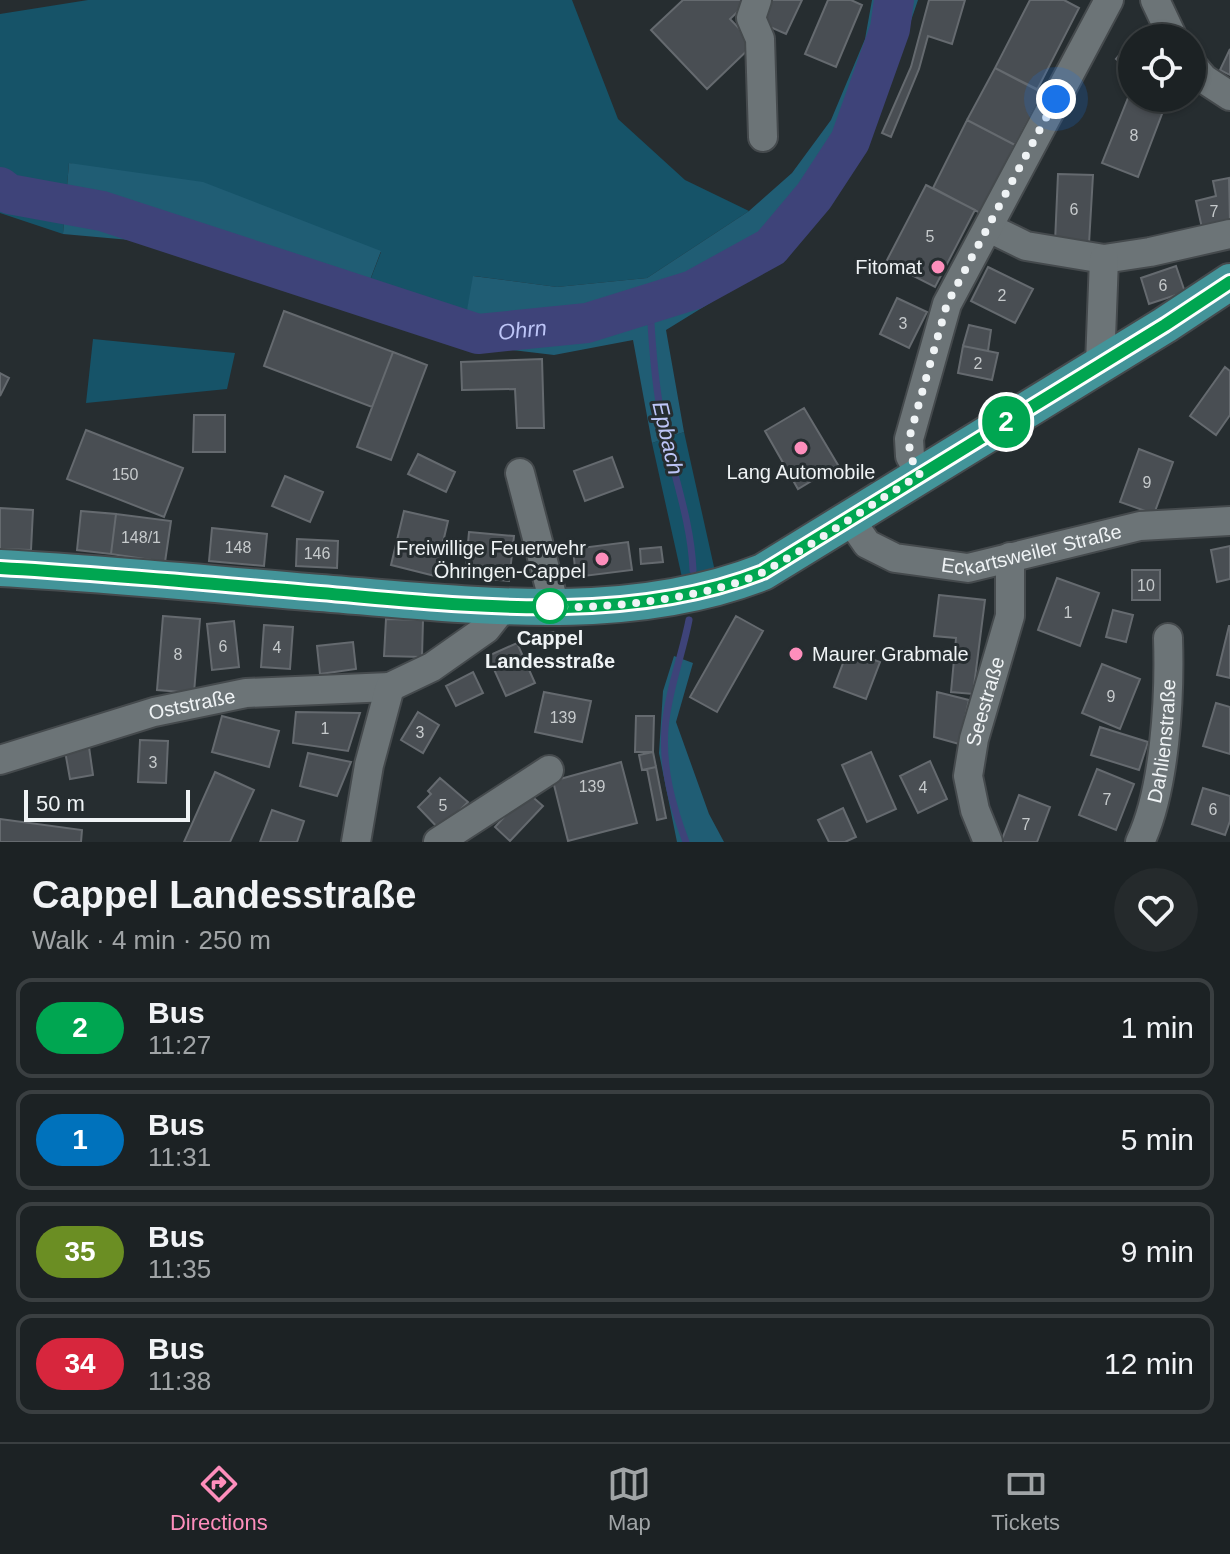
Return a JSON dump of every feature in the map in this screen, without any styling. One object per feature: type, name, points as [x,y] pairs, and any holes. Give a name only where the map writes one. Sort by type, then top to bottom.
[{"type":"main road","points":[[0,568],[394,599],[555,607],[605,605],[689,595],[731,585],[763,572],[1230,282]]},
{"type":"street","points":[[757,0],[751,18],[760,39],[763,137]]},
{"type":"street","points":[[920,475],[910,456],[909,439],[947,304],[1109,0]]},
{"type":"street","points":[[1155,0],[1166,24]]},
{"type":"street","points":[[1206,80],[1230,96]]},
{"type":"street","points":[[989,228],[1026,246],[1104,259],[1230,234]]},
{"type":"street","points":[[1100,364],[1104,259]]},
{"type":"street","points":[[520,473],[555,607]]},
{"type":"street","name":"Eckartsweiler Straße","points":[[849,518],[867,544],[895,558],[968,568],[1140,526],[1230,521]]},
{"type":"street","name":"Seestraße","points":[[988,842],[975,810],[968,776],[974,739],[1010,616],[1010,557]]},
{"type":"street","points":[[356,842],[369,765],[390,687],[432,667],[486,629],[505,605]]},
{"type":"street","name":"Dahlienstraße","points":[[1140,842],[1148,824],[1163,745],[1169,673],[1168,638]]},
{"type":"street","name":"Oststraße","points":[[0,760],[154,712],[246,693],[390,687]]},
{"type":"street","points":[[438,842],[549,770]]},
{"type":"shaded area","points":[[88,0],[572,0],[618,119],[685,180],[749,211],[647,278],[557,287],[474,276],[461,344],[359,309],[381,252],[69,163],[63,234],[0,213],[0,14]]},
{"type":"shaded area","points":[[872,0],[918,0],[884,100],[835,195],[778,261],[666,330],[684,432],[652,443],[633,340],[554,355],[461,344],[473,276],[557,287],[647,278],[749,211],[792,173],[831,120],[865,39]]},
{"type":"shaded area","points":[[69,163],[203,182],[381,251],[359,309],[130,240],[63,234]]},
{"type":"shaded area","points":[[93,339],[235,353],[227,389],[86,403]]},
{"type":"shaded area","points":[[684,432],[716,576],[683,582],[652,443]]},
{"type":"shaded area","points":[[674,656],[693,663],[676,722],[709,814],[724,842],[677,842],[659,753],[663,691]]},
{"type":"building","points":[[683,0],[750,0],[730,19],[754,44],[707,89],[651,30]]},
{"type":"building","points":[[769,0],[802,0],[786,34],[759,22]]},
{"type":"building","points":[[828,0],[851,0],[862,5],[836,67],[805,54]]},
{"type":"building","points":[[929,0],[965,0],[952,44],[928,36],[919,69],[891,137],[882,133],[911,67]]},
{"type":"building","points":[[1030,0],[1064,0],[1079,8],[1037,90],[995,68]]},
{"type":"building","points":[[1230,49],[1230,75],[1220,70]]},
{"type":"building","points":[[995,68],[1043,92],[1015,145],[967,120]]},
{"type":"building","points":[[1122,112],[1163,112],[1138,177],[1102,163]]},
{"type":"building","points":[[967,120],[1015,145],[980,213],[933,188]]},
{"type":"building","points":[[1058,174],[1093,175],[1089,244],[1055,242]]},
{"type":"building","points":[[1229,178],[1230,222],[1202,228],[1196,201],[1216,196],[1213,181]]},
{"type":"building","points":[[926,185],[975,210],[935,287],[886,262]]},
{"type":"building","points":[[1176,266],[1185,292],[1149,304],[1141,278]]},
{"type":"building","points":[[988,267],[1033,289],[1015,323],[971,301]]},
{"type":"building","points":[[897,298],[927,312],[909,348],[880,334]]},
{"type":"building","points":[[284,311],[393,352],[372,407],[264,366]]},
{"type":"building","points":[[969,325],[991,330],[988,351],[963,346]]},
{"type":"building","points":[[963,346],[998,353],[992,380],[958,373]]},
{"type":"building","points":[[393,352],[427,365],[391,460],[357,447]]},
{"type":"building","points":[[542,359],[544,428],[517,428],[515,389],[462,390],[461,362]]},
{"type":"building","points":[[1225,367],[1230,371],[1230,415],[1216,435],[1190,416]]},
{"type":"building","points":[[0,373],[9,378],[0,396]]},
{"type":"building","name":"Lang Automobile","points":[[804,408],[838,465],[798,489],[765,431]]},
{"type":"building","points":[[194,415],[225,415],[225,452],[193,452]]},
{"type":"building","points":[[86,430],[183,468],[164,517],[67,479]]},
{"type":"building","points":[[1139,449],[1173,462],[1154,514],[1120,502]]},
{"type":"building","points":[[418,454],[455,472],[446,492],[408,474]]},
{"type":"building","points":[[612,457],[623,487],[585,501],[574,471]]},
{"type":"building","points":[[285,476],[323,492],[310,522],[272,506]]},
{"type":"building","points":[[0,508],[33,510],[31,550],[0,549]]},
{"type":"building","points":[[81,511],[116,514],[111,554],[77,550]]},
{"type":"building","points":[[404,511],[448,521],[435,576],[391,565]]},
{"type":"building","points":[[116,514],[171,521],[165,562],[111,554]]},
{"type":"building","points":[[212,528],[267,534],[264,566],[209,561]]},
{"type":"building","points":[[469,532],[514,536],[509,581],[465,577]]},
{"type":"building","points":[[297,539],[338,541],[337,568],[296,566]]},
{"type":"building","name":"Freiwillige Feuerwehr Öhringen-Cappel","points":[[628,542],[632,570],[576,577],[573,549]]},
{"type":"building","points":[[1230,546],[1230,579],[1217,582],[1211,550]]},
{"type":"building","points":[[661,547],[663,562],[641,564],[640,549]]},
{"type":"building","points":[[1132,570],[1160,570],[1160,600],[1132,600]]},
{"type":"building","points":[[1057,578],[1099,593],[1080,646],[1038,630]]},
{"type":"building","points":[[939,595],[985,600],[973,694],[951,692],[956,638],[934,636]]},
{"type":"building","points":[[1113,610],[1133,615],[1126,642],[1106,637]]},
{"type":"building","points":[[163,616],[200,619],[194,693],[157,690]]},
{"type":"building","points":[[736,616],[763,631],[717,712],[690,697]]},
{"type":"building","points":[[386,619],[423,620],[422,657],[384,656]]},
{"type":"building","points":[[234,621],[239,667],[212,670],[207,624]]},
{"type":"building","points":[[264,625],[293,627],[290,669],[261,667]]},
{"type":"building","points":[[1230,626],[1230,678],[1217,675]]},
{"type":"building","points":[[555,632],[556,642],[539,643],[539,633]]},
{"type":"building","points":[[353,642],[356,669],[320,674],[317,646]]},
{"type":"building","points":[[517,643],[535,683],[506,696],[488,656]]},
{"type":"building","points":[[848,650],[880,662],[866,699],[834,687]]},
{"type":"building","points":[[1102,664],[1140,679],[1120,729],[1082,713]]},
{"type":"building","points":[[473,672],[483,693],[456,706],[446,686]]},
{"type":"building","points":[[544,692],[591,701],[582,742],[535,732]]},
{"type":"building","points":[[937,692],[969,700],[959,744],[934,737]]},
{"type":"building","points":[[1216,703],[1230,707],[1230,754],[1203,746]]},
{"type":"building","points":[[296,712],[360,713],[348,751],[293,743]]},
{"type":"building","points":[[418,712],[439,725],[423,753],[401,740]]},
{"type":"building","points":[[222,716],[279,731],[269,767],[212,752]]},
{"type":"building","points":[[636,716],[654,716],[653,752],[635,752]]},
{"type":"building","points":[[1100,727],[1148,742],[1139,770],[1091,755]]},
{"type":"building","points":[[140,740],[168,741],[166,783],[138,782]]},
{"type":"building","points":[[89,747],[93,775],[70,779],[65,751]]},
{"type":"building","points":[[653,752],[656,767],[642,770],[639,755]]},
{"type":"building","points":[[871,752],[896,809],[867,822],[842,765]]},
{"type":"building","points":[[308,753],[351,762],[337,796],[300,786]]},
{"type":"building","points":[[930,761],[947,799],[918,813],[900,776]]},
{"type":"building","points":[[621,762],[637,823],[568,841],[553,781]]},
{"type":"building","points":[[656,767],[666,818],[657,820],[647,769]]},
{"type":"building","points":[[1097,769],[1134,784],[1116,830],[1079,815]]},
{"type":"building","points":[[215,772],[254,790],[230,842],[184,842]]},
{"type":"building","points":[[440,778],[468,802],[440,830],[418,807],[431,794],[428,791]]},
{"type":"building","points":[[1203,788],[1230,796],[1230,821],[1225,835],[1192,824]]},
{"type":"building","points":[[527,792],[543,806],[510,841],[495,827]]},
{"type":"building","points":[[1019,795],[1050,807],[1037,842],[1001,842]]},
{"type":"building","points":[[843,808],[856,837],[845,842],[829,842],[818,820]]},
{"type":"building","points":[[272,810],[304,821],[297,842],[260,842]]},
{"type":"building","points":[[0,819],[82,830],[81,842],[0,842]]},
{"type":"waterway","name":"Ohrn","points":[[0,187],[9,194],[102,211],[478,334],[587,323],[693,290],[771,247],[814,196],[850,141],[890,29],[894,0]]},
{"type":"waterway","name":"Epbach","points":[[650,305],[658,399],[686,517],[693,570]]},
{"type":"waterway","name":"Epbach","points":[[686,842],[669,786],[664,743],[669,701],[689,620]]},
{"type":"bus line","name":"2","points":[[0,568],[505,605],[605,605],[689,595],[731,585],[763,572],[1230,282]]},
{"type":"place","name":"Fitomat","points":[[938,267]]},
{"type":"place","name":"Lang Automobile","points":[[801,448]]},
{"type":"place","name":"Freiwillige Feuerwehr Öhringen-Cappel","points":[[602,559]]},
{"type":"place","name":"Cappel Landesstraße","points":[[550,606]]},
{"type":"place","name":"Maurer Grabmale","points":[[796,654]]},
{"type":"route","points":[[550,606],[605,605],[669,598],[731,585],[763,572],[920,475],[910,456],[909,439],[947,304],[1056,99]]}]
